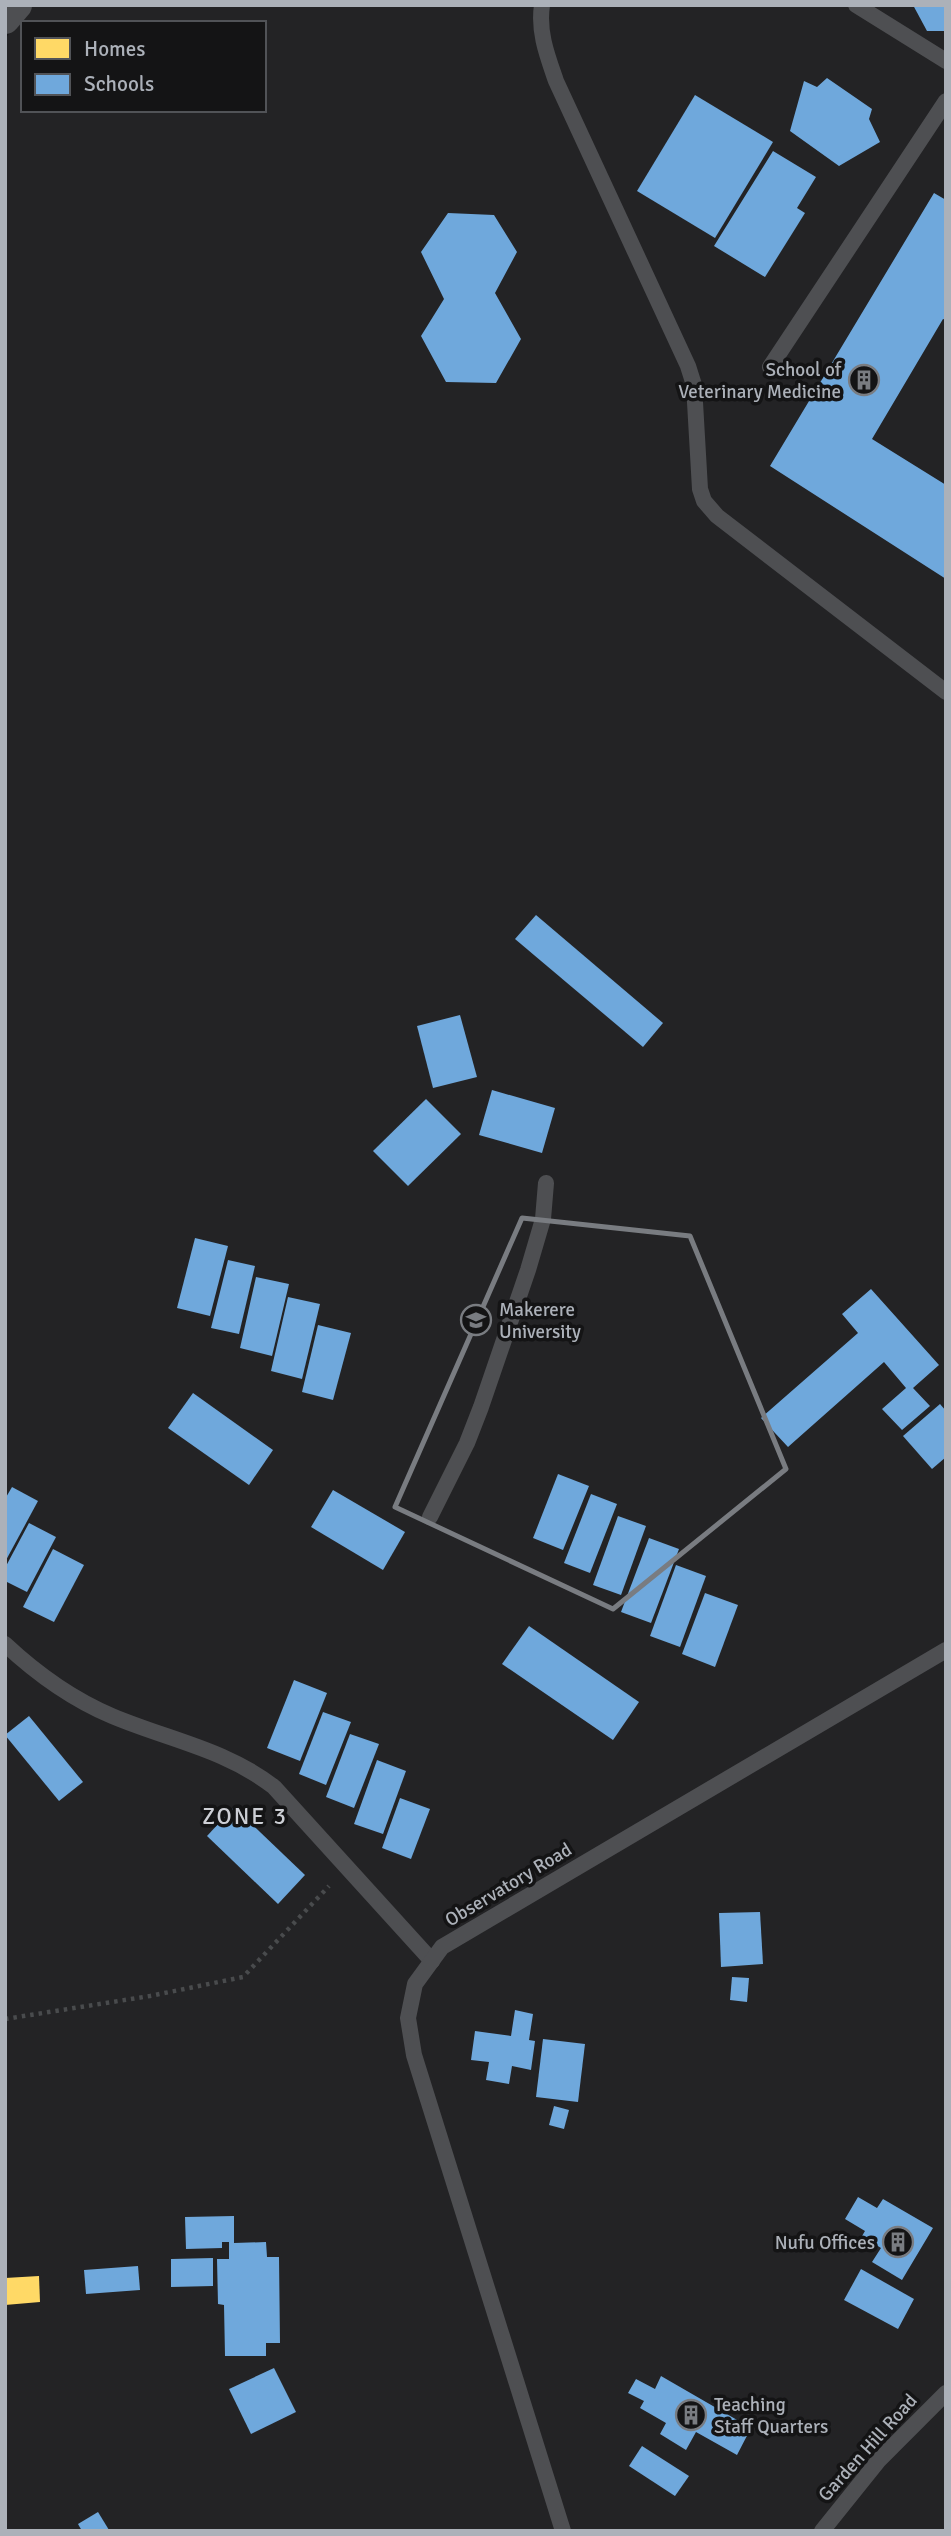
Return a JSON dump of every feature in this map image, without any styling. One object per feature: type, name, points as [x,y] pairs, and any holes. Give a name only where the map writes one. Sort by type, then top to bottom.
[{"type":"street","points":[[5,19],[17,5]]},
{"type":"lane","points":[[542,5],[540,22],[544,46],[556,81],[688,366],[694,385],[698,473],[704,501],[718,516],[946,692]]},
{"type":"lane","points":[[856,5],[946,61]]},
{"type":"lane","points":[[770,368],[946,101]]},
{"type":"lane","points":[[430,1517],[467,1443],[485,1395],[543,1219],[546,1183]]},
{"type":"lane","points":[[5,1644],[76,1699],[251,1769],[274,1787],[432,1961]]},
{"type":"lane","name":"Observatory Road","points":[[563,2531],[414,2055],[408,2018],[415,1984],[442,1947],[946,1650]]},
{"type":"lane","name":"Garden Hill Road","points":[[825,2529],[879,2460],[946,2393]]},
{"type":"path","points":[[5,2019],[150,1996],[243,1977],[348,1867]]},
{"type":"highlighted area","points":[[522,1218],[690,1236],[786,1469],[613,1609],[395,1507]]},
{"type":"shaded area","name":"Makerere University","points":[[32,5],[946,5],[946,2531],[5,2531],[5,39]]},
{"type":"building: Homes","points":[[39,2276],[40,2302],[5,2305],[5,2278]]},
{"type":"building: Schools","points":[[913,5],[946,5],[946,31],[927,31]]},
{"type":"building: Schools","points":[[827,78],[872,109],[869,119],[880,142],[839,166],[790,131],[804,81],[817,87]]},
{"type":"building: Schools","points":[[695,95],[773,142],[715,238],[637,191]]},
{"type":"building: Schools","points":[[773,151],[816,177],[797,208],[805,213],[765,277],[714,246]]},
{"type":"building: Schools","name":"School of Veterinary Medicine","points":[[934,193],[946,200],[946,320],[943,319],[872,439],[946,485],[946,579],[770,466]]},
{"type":"building: Schools","points":[[448,213],[494,215],[517,252],[495,293],[521,339],[496,383],[446,382],[421,336],[444,299],[421,252]]},
{"type":"building: Schools","points":[[536,915],[663,1023],[643,1047],[515,939]]},
{"type":"building: Schools","points":[[460,1015],[477,1077],[433,1088],[417,1026]]},
{"type":"building: Schools","points":[[492,1090],[555,1108],[542,1153],[479,1135]]},
{"type":"building: Schools","points":[[426,1099],[461,1134],[408,1186],[373,1151]]},
{"type":"building: Schools","points":[[195,1238],[228,1246],[210,1316],[177,1308]]},
{"type":"building: Schools","points":[[228,1260],[255,1266],[239,1334],[211,1328]]},
{"type":"building: Schools","points":[[256,1277],[289,1284],[272,1356],[240,1348]]},
{"type":"building: Schools","points":[[871,1289],[939,1365],[913,1388],[930,1406],[902,1430],[882,1409],[906,1388],[884,1362],[788,1447],[761,1418],[858,1333],[842,1314]]},
{"type":"building: Schools","points":[[288,1297],[320,1304],[302,1379],[271,1371]]},
{"type":"building: Schools","points":[[318,1325],[351,1333],[333,1400],[302,1392]]},
{"type":"building: Schools","points":[[193,1393],[273,1450],[249,1485],[168,1428]]},
{"type":"building: Schools","points":[[940,1404],[946,1411],[946,1457],[932,1469],[903,1436]]},
{"type":"building: Schools","points":[[558,1474],[589,1486],[563,1550],[533,1538]]},
{"type":"building: Schools","points":[[12,1487],[38,1501],[5,1562],[5,1499]]},
{"type":"building: Schools","points":[[333,1490],[405,1532],[383,1570],[311,1527]]},
{"type":"building: Schools","points":[[591,1494],[617,1504],[590,1573],[564,1563]]},
{"type":"building: Schools","points":[[618,1516],[646,1526],[621,1595],[593,1585]]},
{"type":"building: Schools","points":[[29,1523],[56,1537],[27,1592],[5,1581],[5,1568]]},
{"type":"building: Schools","points":[[649,1538],[679,1549],[651,1623],[621,1612]]},
{"type":"building: Schools","points":[[53,1549],[84,1565],[54,1622],[23,1607]]},
{"type":"building: Schools","points":[[676,1565],[706,1576],[680,1647],[650,1636]]},
{"type":"building: Schools","points":[[705,1593],[738,1605],[715,1667],[682,1654]]},
{"type":"building: Schools","points":[[529,1626],[639,1702],[613,1740],[502,1664]]},
{"type":"building: Schools","points":[[294,1680],[327,1693],[300,1761],[267,1748]]},
{"type":"building: Schools","points":[[323,1712],[351,1722],[326,1785],[299,1774]]},
{"type":"building: Schools","points":[[29,1716],[83,1782],[59,1801],[5,1735]]},
{"type":"building: Schools","points":[[350,1734],[379,1744],[354,1808],[326,1797]]},
{"type":"building: Schools","points":[[377,1760],[406,1771],[383,1834],[354,1824]]},
{"type":"building: Schools","points":[[400,1798],[430,1809],[411,1859],[382,1848]]},
{"type":"building: Schools","points":[[234,1807],[305,1875],[278,1904],[207,1836]]},
{"type":"building: Schools","points":[[760,1912],[763,1964],[721,1967],[719,1913]]},
{"type":"building: Schools","points":[[732,1977],[749,1978],[747,2002],[730,2000]]},
{"type":"building: Schools","points":[[515,2010],[533,2014],[529,2040],[535,2041],[531,2070],[512,2066],[509,2084],[486,2080],[489,2062],[471,2060],[475,2031],[511,2036]]},
{"type":"building: Schools","points":[[543,2039],[585,2044],[578,2102],[536,2097]]},
{"type":"building: Schools","points":[[554,2106],[569,2110],[564,2129],[549,2125]]},
{"type":"building: Schools","name":"Nufu Offices","points":[[858,2197],[877,2208],[883,2199],[933,2228],[902,2280],[872,2262],[881,2248],[862,2236],[865,2231],[845,2219]]},
{"type":"building: Schools","points":[[234,2216],[234,2243],[266,2242],[267,2257],[279,2257],[280,2343],[266,2343],[266,2356],[225,2356],[224,2305],[218,2304],[217,2259],[229,2259],[229,2242],[222,2242],[222,2248],[186,2249],[185,2217]]},
{"type":"building: Schools","points":[[213,2258],[213,2286],[171,2287],[171,2259]]},
{"type":"building: Schools","points":[[138,2266],[140,2290],[86,2294],[84,2270]]},
{"type":"building: Schools","points":[[861,2269],[914,2299],[898,2329],[844,2300]]},
{"type":"building: Schools","points":[[274,2368],[296,2412],[251,2434],[229,2389]]},
{"type":"building: Schools","name":"Teaching Staff Quarters","points":[[661,2376],[751,2428],[737,2455],[696,2432],[686,2450],[660,2434],[666,2423],[640,2408],[644,2401],[628,2393],[636,2379],[655,2389]]},
{"type":"building: Schools","name":"Teaching Staff Quarters","points":[[642,2446],[689,2476],[675,2496],[629,2466]]},
{"type":"building: Schools","points":[[98,2512],[109,2530],[82,2531],[78,2524]]},
{"type":"place","name":"School of Veterinary Medicine","points":[[864,380]]},
{"type":"place","name":"Makerere University","points":[[476,1320]]},
{"type":"place","name":"Nufu Offices","points":[[898,2242]]},
{"type":"place","name":"Teaching Staff Quarters","points":[[691,2415]]},
{"type":"district","name":"ZONE 3","points":[[245,1816]]}]
